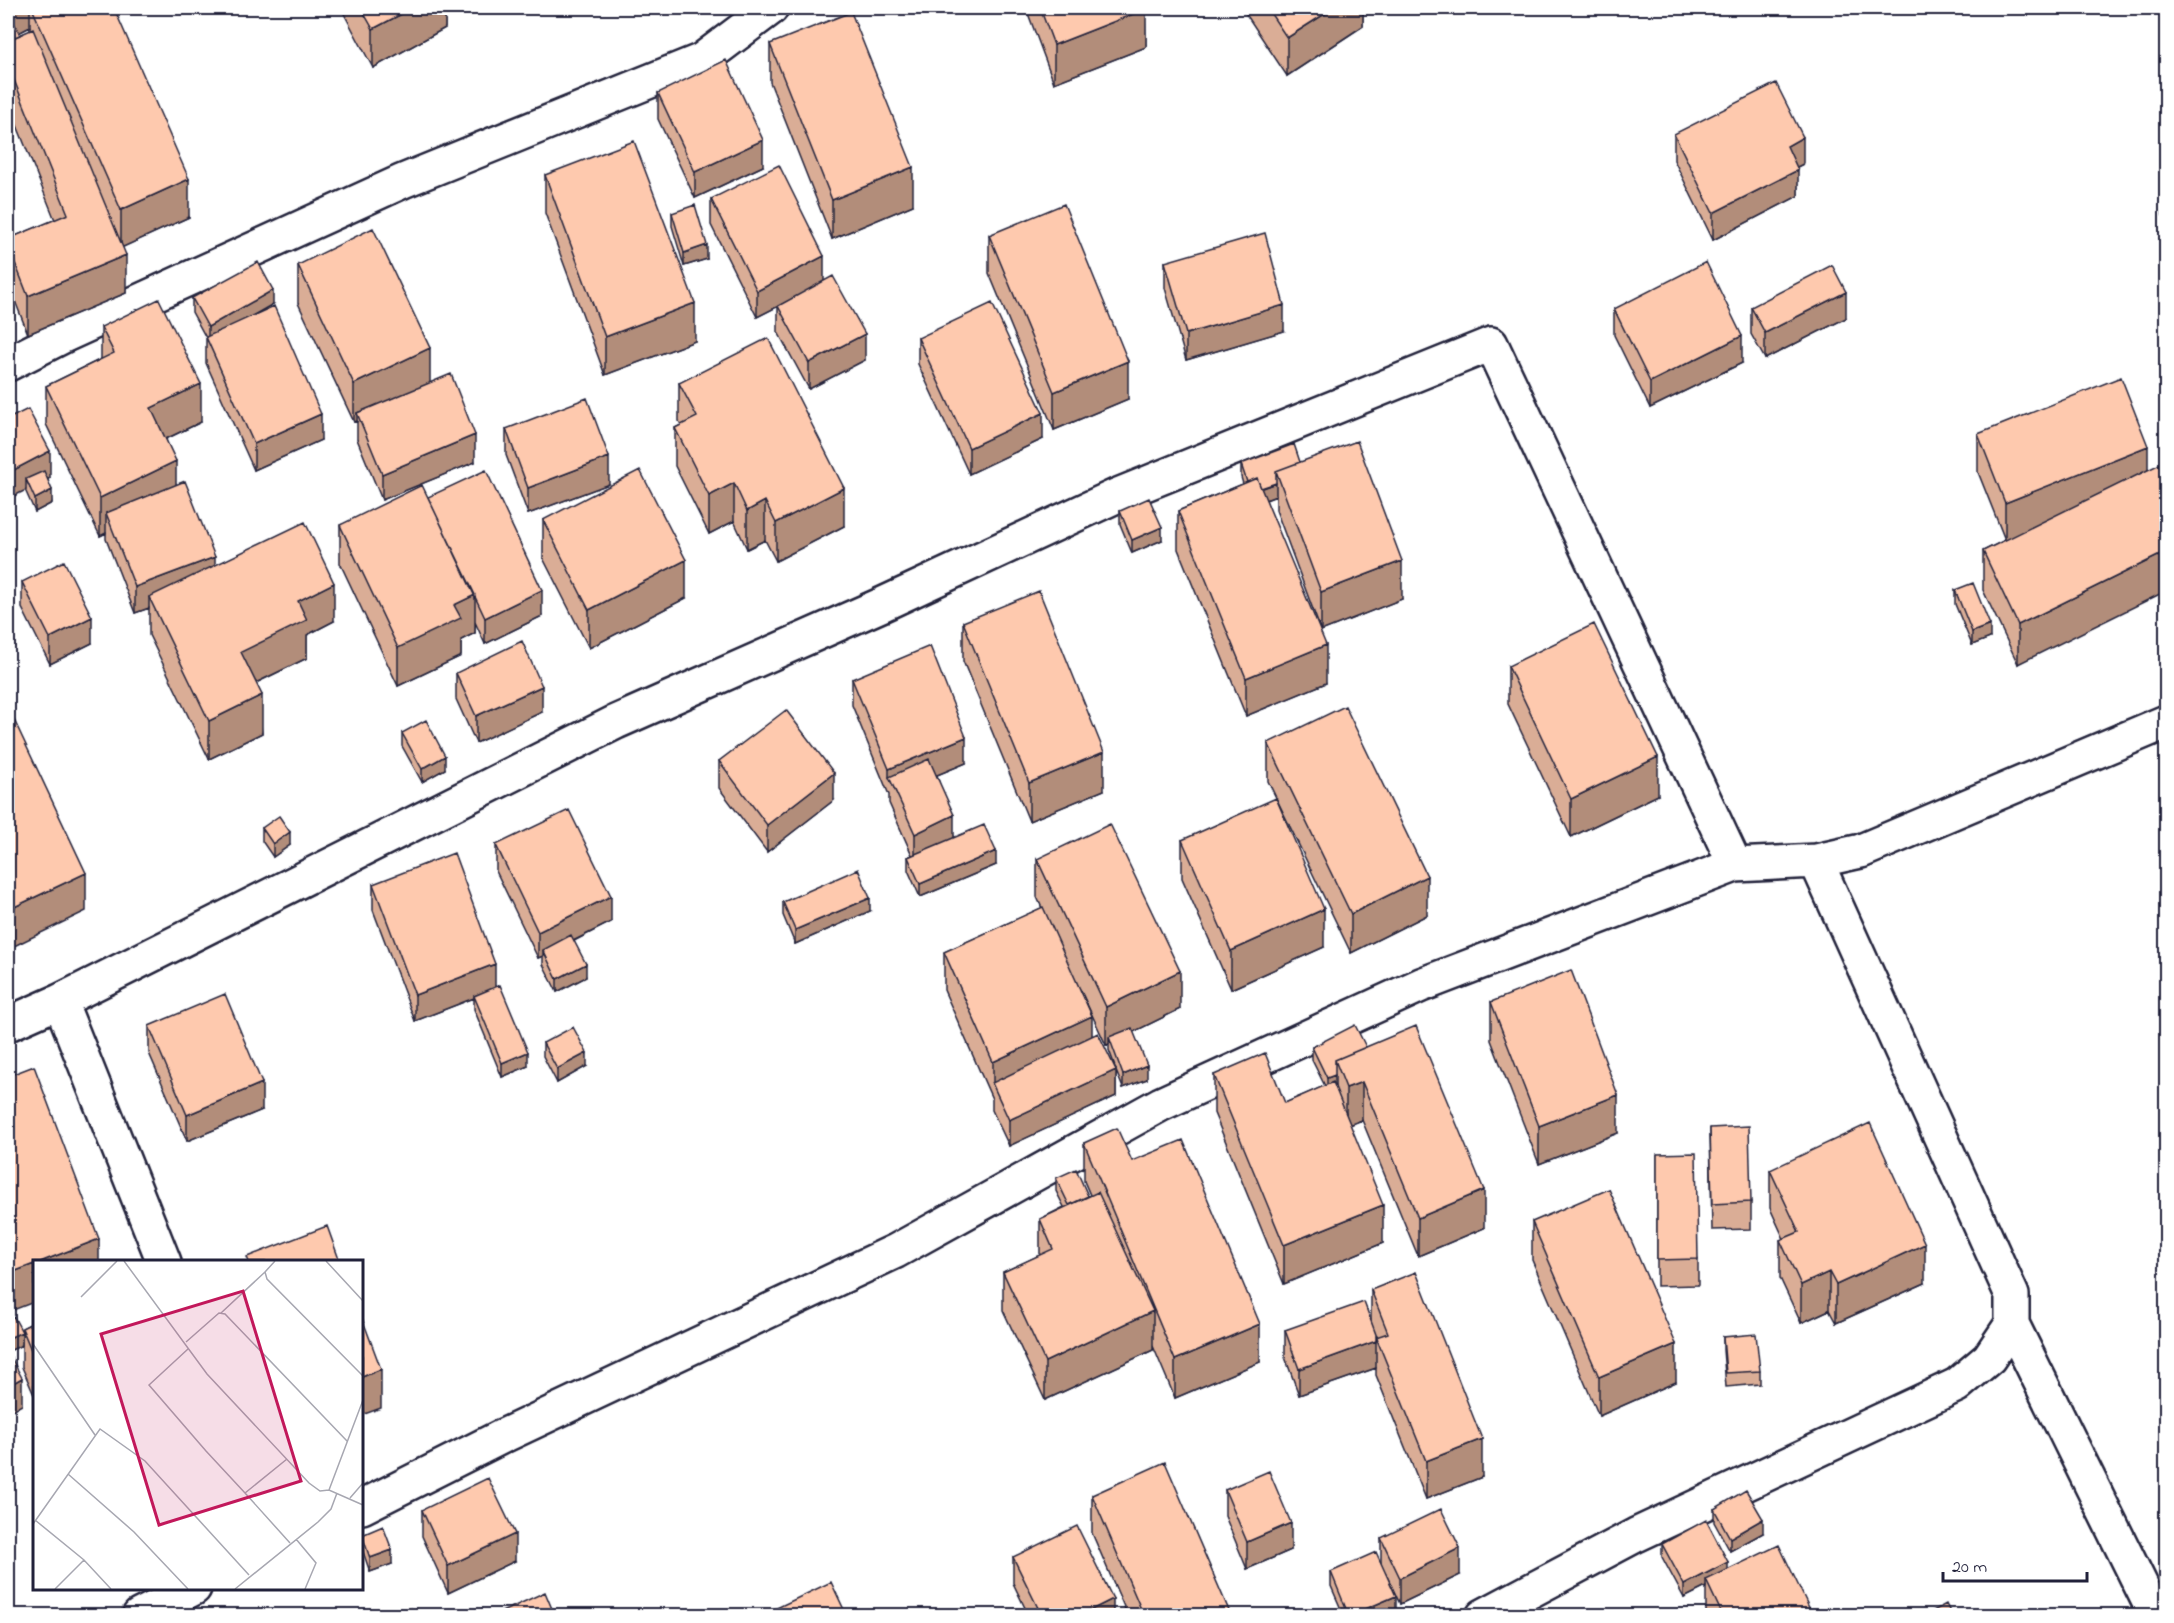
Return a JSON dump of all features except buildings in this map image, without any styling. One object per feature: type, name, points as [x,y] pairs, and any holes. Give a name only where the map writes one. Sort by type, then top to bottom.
[{"type":"street","points":[[8,364],[63,336],[403,181],[702,60],[771,8]]},
{"type":"street","points":[[8,1024],[60,1001],[616,722],[881,605],[1118,495],[1491,344],[1734,865]]},
{"type":"street","points":[[363,1506],[503,1436],[896,1251],[1172,1099],[1422,985],[1734,865],[1816,861],[1861,851],[2166,722]]},
{"type":"street","points":[[1816,861],[2012,1295],[2012,1324],[2156,1616]]},
{"type":"street","points":[[60,1001],[163,1260]]},
{"type":"street","points":[[1483,1616],[1636,1535],[1957,1385],[1989,1358],[2012,1324]]},
{"type":"street","points":[[138,1616],[190,1590]]}]
